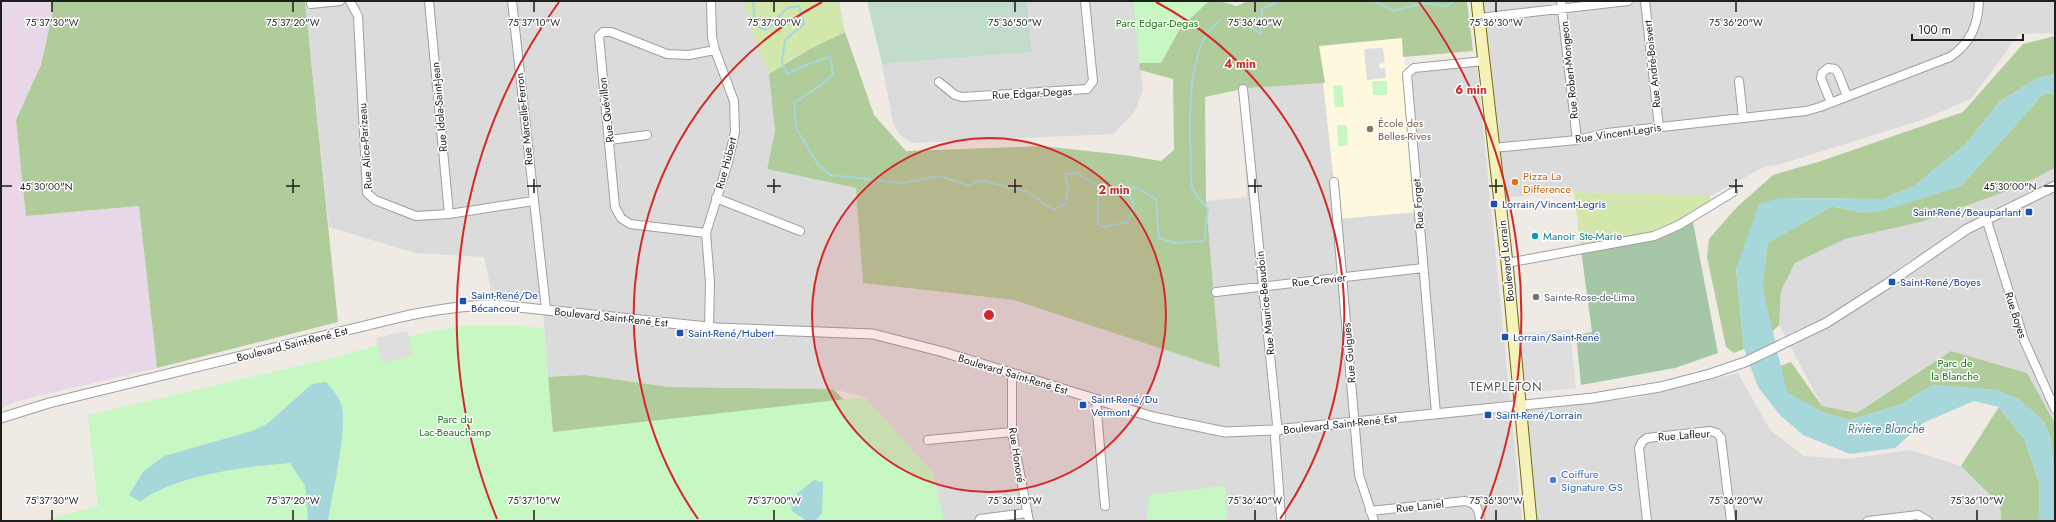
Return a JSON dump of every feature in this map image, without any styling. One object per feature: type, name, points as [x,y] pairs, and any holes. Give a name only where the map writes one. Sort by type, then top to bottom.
[{"type":"main road","name":"Boulevard Lorrain","points":[[1477,1],[1507,264],[1531,521]]},
{"type":"street","points":[[311,4],[340,1]]},
{"type":"street","name":"Rue Alice-Parizeau","points":[[350,1],[358,16],[367,193],[375,200],[416,216],[448,214],[533,201]]},
{"type":"street","name":"Rue Idola-Saint-Jean","points":[[429,1],[448,214]]},
{"type":"street","name":"Rue Marcelle-Ferron","points":[[512,1],[546,309]]},
{"type":"street","name":"Rue Hubert","points":[[709,327],[710,282],[706,233],[728,162],[735,132],[734,101],[714,50],[712,37],[711,1]]},
{"type":"street","name":"Rue Edgar-Degas","points":[[939,82],[955,95],[962,97],[1082,91],[1087,89],[1091,85],[1092,76],[1085,1]]},
{"type":"street","points":[[1479,18],[1562,5],[1628,1]]},
{"type":"street","name":"Rue André-Boisvert","points":[[1645,1],[1659,127]]},
{"type":"street","name":"Rue Vincent-Legris","points":[[1493,148],[1577,140],[1607,133],[1806,111],[1831,103],[1950,57],[1965,45],[1974,31],[1979,1]]},
{"type":"street","name":"Rue Robert-Mongeon","points":[[1562,5],[1577,140]]},
{"type":"street","name":"Rue Quévillon","points":[[706,233],[630,224],[621,218],[615,207],[610,140],[598,46],[599,36],[602,32],[611,32],[667,54],[689,55],[714,50]]},
{"type":"street","name":"Rue Forget","points":[[1436,414],[1422,268],[1407,74],[1414,68],[1484,61]]},
{"type":"street","points":[[1831,103],[1821,78],[1822,73],[1828,68],[1835,69],[1838,73],[1847,96]]},
{"type":"street","points":[[1739,81],[1743,118]]},
{"type":"street","name":"Rue Maurice-Beaudoin","points":[[1243,89],[1277,424],[1275,430],[1281,517]]},
{"type":"street","points":[[610,140],[647,135]]},
{"type":"street","name":"Rue Guigues","points":[[1334,182],[1356,422],[1359,475],[1374,521]]},
{"type":"street","name":"Boulevard Saint-René Est","points":[[1,418],[49,403],[430,311],[472,305],[546,309],[709,327],[873,334],[907,342],[1012,373],[1153,417],[1234,433],[1593,398],[1631,392],[1696,378],[1745,362],[1787,343],[1838,316],[1966,229],[1986,218],[2055,186]]},
{"type":"street","points":[[1507,264],[1654,236],[1679,225],[1733,192]]},
{"type":"street","points":[[716,198],[800,231]]},
{"type":"street","name":"Rue Boyes","points":[[1986,218],[2024,340],[2055,409]]},
{"type":"street","name":"Rue Crevier","points":[[1216,292],[1422,268]]},
{"type":"street","name":"Rue Honoré","points":[[979,521],[980,519],[1028,517],[1012,432],[1012,373]]},
{"type":"street","points":[[1096,400],[1106,506]]},
{"type":"street","name":"Rue Lafleur","points":[[1646,521],[1639,448],[1642,442],[1647,438],[1710,431],[1717,433],[1721,438],[1731,521]]},
{"type":"street","points":[[928,440],[1012,432]]},
{"type":"street","name":"Rue Laniel","points":[[1370,511],[1465,501],[1473,503],[1478,508],[1480,521]]},
{"type":"street","points":[[1868,521],[1918,515],[1928,521]]},
{"type":"shaded area","points":[[1,1],[51,1],[53,11],[41,65],[16,120],[27,216],[139,206],[157,368],[21,400],[1,408]]},
{"type":"shaded area","points":[[305,1],[744,1],[748,19],[769,74],[775,131],[767,169],[857,188],[863,283],[1014,300],[1220,368],[1206,201],[1247,197],[1240,89],[1407,74],[1414,68],[1477,65],[1522,521],[1227,521],[1225,486],[1151,495],[1146,521],[944,521],[933,473],[865,397],[833,389],[669,387],[584,375],[548,376],[542,299],[492,293],[484,257],[415,253],[329,227]]},
{"type":"shaded area","points":[[1027,1],[1133,1],[1143,90],[1135,111],[1114,134],[912,143],[900,135],[893,123],[882,64],[1032,52]]},
{"type":"shaded area","points":[[1480,1],[2055,1],[2055,33],[2019,34],[1971,99],[1922,120],[1781,164],[1764,167],[1710,196],[1574,192],[1500,198]]},
{"type":"shaded area","name":"École des Belles-Rives","points":[[1402,38],[1405,65],[1414,68],[1411,69],[1418,212],[1338,219],[1319,46]]},
{"type":"shaded area","points":[[1383,48],[1385,63],[1379,64],[1380,68],[1385,68],[1386,78],[1367,80],[1364,49]]},
{"type":"shaded area","points":[[2055,168],[2055,422],[2027,373],[1951,351],[1857,413],[1822,406],[1779,325],[1781,291],[1795,263],[1845,239],[1921,222],[2018,187]]},
{"type":"shaded area","points":[[1570,329],[1576,388],[1526,393],[1520,334]]},
{"type":"shaded area","points":[[407,331],[413,355],[382,363],[376,338]]},
{"type":"shaded area","points":[[1738,373],[1770,430],[1804,456],[1848,459],[1911,450],[1961,466],[2000,505],[2001,521],[1535,521],[1525,410],[1636,398]]},
{"type":"green space","points":[[51,1],[305,1],[338,322],[157,368],[139,206],[26,216],[16,120],[41,65],[53,11]]},
{"type":"green space","points":[[744,1],[839,1],[845,32],[808,50],[769,74],[748,19]]},
{"type":"green space","points":[[867,1],[1027,1],[1032,52],[882,64]]},
{"type":"green space","points":[[1133,1],[1219,1],[1237,6],[1248,1],[1467,1],[1473,51],[1403,57],[1402,38],[1319,46],[1325,83],[1247,88],[1205,97],[1206,201],[1220,368],[1014,300],[863,283],[856,188],[767,169],[775,131],[769,74],[808,50],[845,32],[874,115],[906,151],[1042,146],[1124,155],[1161,161],[1174,150],[1173,79],[1140,70]]},
{"type":"green space","name":"Parc Edgar-Degas","points":[[1133,1],[1209,1],[1181,27],[1161,63],[1139,63]]},
{"type":"green space","points":[[2055,36],[2055,75],[2037,78],[1999,102],[1965,145],[1914,186],[1883,199],[1781,198],[1736,269],[1744,349],[1734,353],[1726,347],[1707,257],[1709,239],[1737,207],[1773,175],[1821,161],[1963,112],[2023,44]]},
{"type":"green space","points":[[1372,81],[1387,81],[1387,95],[1373,95]]},
{"type":"green space","points":[[1342,85],[1344,107],[1335,107],[1333,86]]},
{"type":"green space","points":[[2044,93],[2055,94],[2055,168],[2018,187],[1921,222],[1845,239],[1795,263],[1781,291],[1779,325],[1772,332],[1762,286],[1768,243],[1832,206],[1863,213],[1961,186]]},
{"type":"green space","points":[[1337,125],[1347,125],[1348,145],[1338,146]]},
{"type":"green space","points":[[1574,192],[1710,196],[1709,207],[1667,231],[1581,250]]},
{"type":"green space","points":[[1692,217],[1718,353],[1675,368],[1581,385],[1576,335],[1592,332],[1581,250],[1644,238]]},
{"type":"green space","name":"Parc du Lac-Beauchamp","points":[[514,325],[544,329],[553,432],[865,397],[933,473],[944,521],[41,521],[98,506],[88,415],[337,357],[405,337],[458,326]]},
{"type":"green space","name":"Parc de la Blanche","points":[[1951,351],[2027,373],[2055,423],[2055,489],[2051,439],[2044,422],[2017,398],[1996,390],[1932,385],[1902,404],[1850,420],[1824,413],[1787,393],[1780,366],[1791,362],[1822,406],[1857,413]]},
{"type":"green space","points":[[584,375],[669,387],[833,389],[909,465],[465,521],[502,379]]},
{"type":"green space","points":[[1999,407],[2025,440],[2039,483],[2040,521],[2001,521],[2000,505],[1961,466]]},
{"type":"green space","points":[[1225,486],[1227,521],[1146,521],[1150,495]]},
{"type":"water","name":"Rivière Blanche","points":[[2055,75],[2055,94],[2044,93],[1961,186],[1882,211],[1863,213],[1832,206],[1768,243],[1762,286],[1787,392],[1824,413],[1850,420],[1902,404],[1932,385],[1996,390],[2017,398],[2044,422],[2051,439],[2055,489],[2055,521],[2040,521],[2039,483],[2025,440],[1999,407],[1974,401],[1923,423],[1895,448],[1850,454],[1803,435],[1780,415],[1758,387],[1744,349],[1736,269],[1759,204],[1781,198],[1882,199],[1914,186],[1965,145],[1999,102],[2037,78]]},
{"type":"water","points":[[326,382],[340,400],[343,418],[341,447],[328,521],[308,521],[305,486],[290,463],[233,470],[190,479],[171,485],[140,502],[129,495],[143,472],[164,456],[252,431],[267,424],[312,384]]},
{"type":"water","points":[[814,480],[823,482],[822,513],[815,521],[807,521],[792,511],[790,499]]},
{"type":"waterway","points":[[753,1],[755,25],[766,30],[787,8],[799,6],[804,24],[785,40],[782,62],[787,74],[806,65],[830,57],[833,74],[818,87],[794,103],[796,128],[817,163],[830,175],[903,183],[939,176],[970,186],[980,180],[1028,192],[1053,210],[1066,204],[1068,188],[1065,174],[1077,173],[1098,186],[1098,224],[1104,227],[1128,222],[1134,204],[1126,189],[1137,188],[1156,199],[1159,238],[1175,243],[1204,241],[1208,209],[1196,194],[1191,183],[1190,107],[1192,85],[1201,46],[1210,30],[1221,20]]},
{"type":"waterway","points":[[1242,22],[1261,34],[1262,9],[1280,1]]},
{"type":"waterway","points":[[1374,1],[1394,11],[1423,3],[1448,6],[1454,1]]},
{"type":"place","name":"École des Belles-Rives","points":[[1370,129]]},
{"type":"place","name":"Pizza La Difference","points":[[1515,182]]},
{"type":"place","name":"Lorrain/Vincent-Legris","points":[[1494,204]]},
{"type":"place","name":"Saint-René/Beauparlant","points":[[2029,212]]},
{"type":"place","name":"Manoir Ste-Marie","points":[[1535,236]]},
{"type":"place","name":"Saint-René/Boyes","points":[[1892,282]]},
{"type":"place","name":"Sainte-Rose-de-Lima","points":[[1536,297]]},
{"type":"place","name":"Saint-René/De Bécancour","points":[[463,301]]},
{"type":"place","name":"Saint-René/Hubert","points":[[680,333]]},
{"type":"place","name":"Lorrain/Saint-René","points":[[1505,337]]},
{"type":"place","name":"Saint-René/Du Vermont","points":[[1083,405]]},
{"type":"place","name":"Saint-René/Lorrain","points":[[1488,415]]},
{"type":"place","name":"Coiffure Signature GS","points":[[1553,480]]},
{"type":"district","name":"TEMPLETON","points":[[1506,387]]}]
